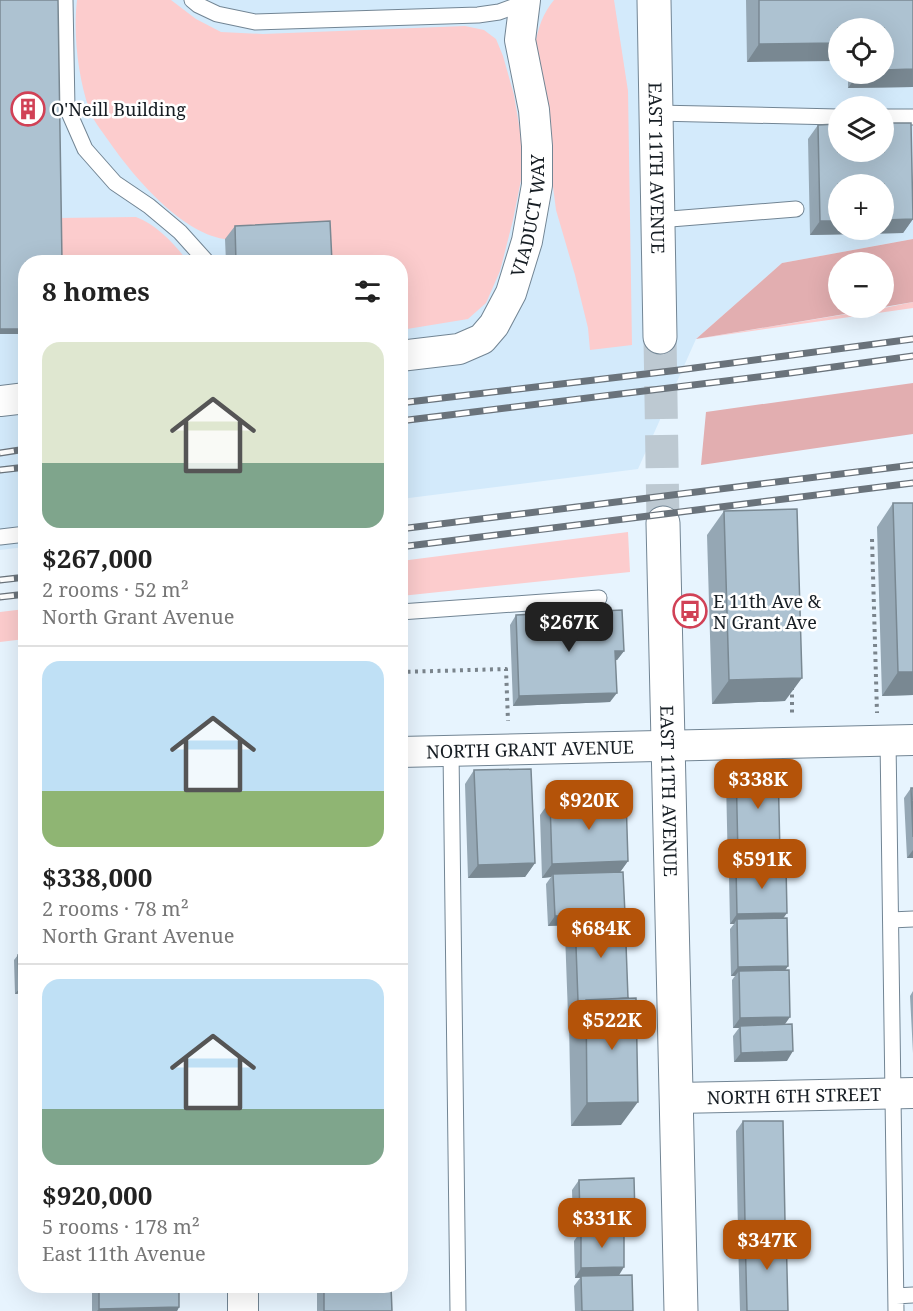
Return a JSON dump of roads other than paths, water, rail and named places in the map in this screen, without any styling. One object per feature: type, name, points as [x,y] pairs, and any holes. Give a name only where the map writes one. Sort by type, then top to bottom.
[{"type":"street","name":"EAST 11TH AVENUE","points":[[654,0],[660,337]]},
{"type":"street","name":"VIADUCT WAY","points":[[408,355],[459,350],[482,339],[494,325],[511,293],[527,241],[537,185],[534,110],[520,40],[524,1]]},
{"type":"street","points":[[0,401],[18,399]]},
{"type":"street","name":"EAST 11TH AVENUE","points":[[663,523],[681,1311]]},
{"type":"street","name":"NORTH GRANT AVENUE","points":[[408,752],[667,746],[893,734]]},
{"type":"street","name":"NORTH 6TH STREET","points":[[676,1098],[903,1093]]},
{"type":"street","points":[[243,1293],[243,1311]]},
{"type":"lane","points":[[65,0],[67,108],[85,150],[115,183],[149,206],[180,232],[201,255]]},
{"type":"lane","points":[[192,0],[217,14],[255,21],[478,15],[499,12],[524,1]]},
{"type":"lane","points":[[656,113],[828,117]]},
{"type":"lane","points":[[894,117],[913,117]]},
{"type":"lane","points":[[658,220],[796,209]]},
{"type":"lane","points":[[0,537],[18,535]]},
{"type":"lane","points":[[408,611],[599,598]]},
{"type":"lane","points":[[893,734],[891,920],[903,1093],[896,1303],[913,1295]]},
{"type":"lane","points":[[451,751],[458,1311]]},
{"type":"lane","points":[[891,920],[913,919]]},
{"type":"tunnel","points":[[660,337],[663,523]]},
{"type":"railway","points":[[408,402],[913,339]]},
{"type":"railway","points":[[408,420],[913,356]]},
{"type":"railway","points":[[0,453],[18,450]]},
{"type":"railway","points":[[408,528],[913,465]]},
{"type":"railway","points":[[0,470],[18,468]]},
{"type":"railway","points":[[408,546],[913,483]]},
{"type":"railway","points":[[0,580],[18,578]]},
{"type":"railway","points":[[0,597],[18,595]]},
{"type":"place","name":"O'Neill Building","points":[[28,109]]},
{"type":"place","name":"E 11th Ave & N Grant Ave","points":[[690,611]]}]
